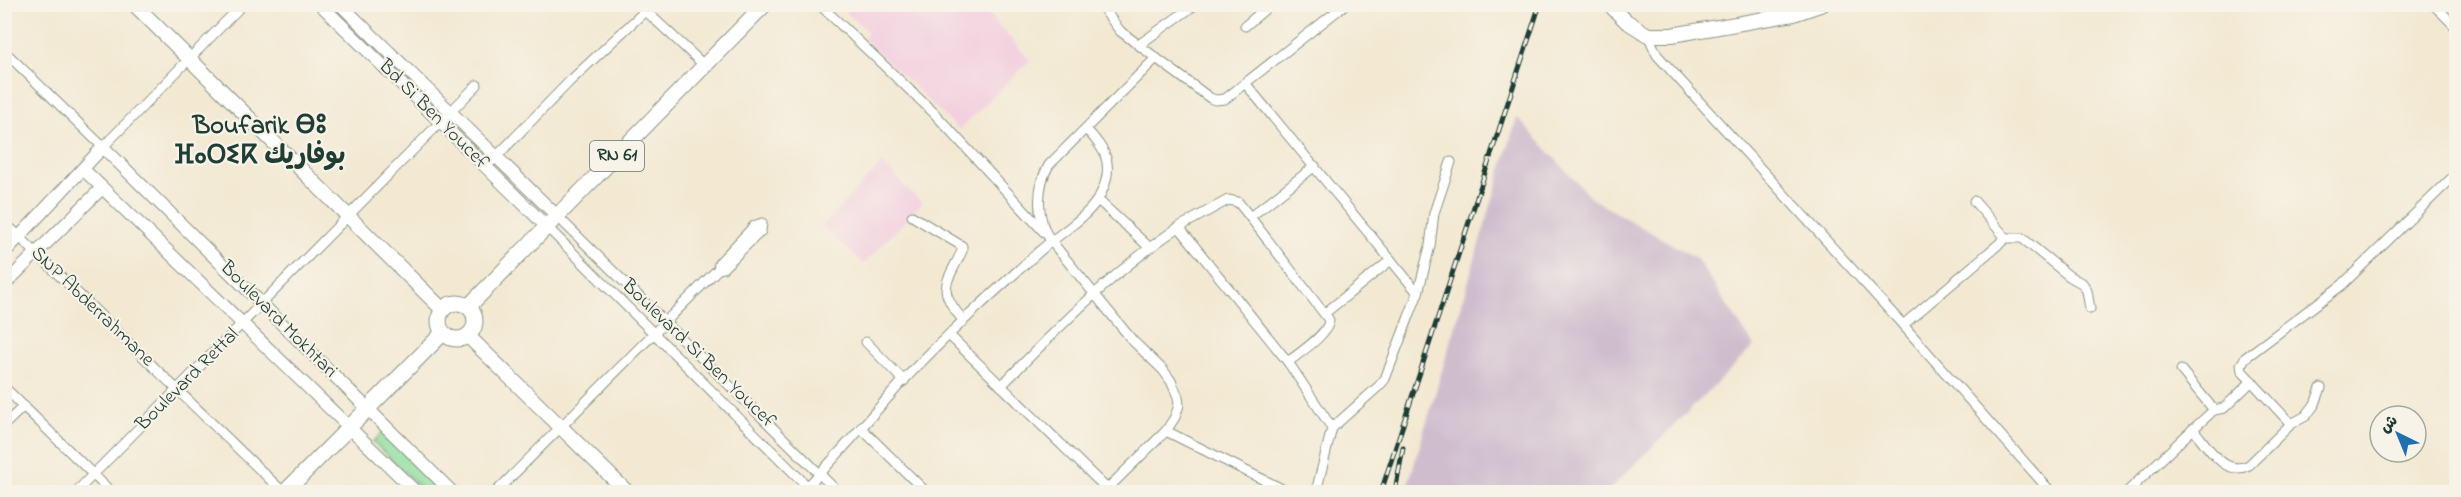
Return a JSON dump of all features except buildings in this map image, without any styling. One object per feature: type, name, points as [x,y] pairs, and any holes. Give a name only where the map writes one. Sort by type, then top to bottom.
[{"type":"main road","points":[[134,4],[443,310]]},
{"type":"main road","name":"RN 61","points":[[468,307],[765,4]]},
{"type":"main road","points":[[1609,4],[1626,21],[1648,35],[1672,35],[1783,16],[1823,4]]},
{"type":"main road","points":[[458,303],[468,307],[473,312],[475,325],[468,336],[457,339],[443,333],[439,321],[443,310],[458,303]]},
{"type":"main road","points":[[284,492],[443,333]]},
{"type":"main road","points":[[468,336],[627,492]]},
{"type":"street","points":[[4,253],[188,58],[243,4]]},
{"type":"street","name":"Bd Si Ben Youcef","points":[[320,4],[446,118],[496,157],[552,221]]},
{"type":"street","points":[[819,4],[934,113],[1048,237],[1133,340],[1171,381],[1179,405],[1168,428],[1106,491],[949,335]]},
{"type":"street","points":[[1140,44],[1196,4]]},
{"type":"street","points":[[1245,26],[1271,4]]},
{"type":"street","points":[[1104,6],[1120,31],[1215,100],[1225,99],[1346,4]]},
{"type":"street","points":[[2433,4],[2457,27]]},
{"type":"street","points":[[337,21],[344,8]]},
{"type":"street","name":"Bd Si Ben Youcef","points":[[344,8],[446,118],[486,167],[552,221]]},
{"type":"street","points":[[486,167],[569,82],[644,12],[649,14],[705,66]]},
{"type":"street","points":[[1648,35],[1657,55],[1903,325],[2051,492]]},
{"type":"street","points":[[4,51],[103,147]]},
{"type":"street","points":[[1048,237],[1039,195],[1043,174],[1058,154],[1156,58]]},
{"type":"street","points":[[1245,83],[1418,294]]},
{"type":"street","name":"Boulevard Rettal","points":[[76,492],[263,305],[477,85]]},
{"type":"street","points":[[808,491],[861,428],[963,320],[1048,237],[1084,215],[1098,200],[1104,187],[1107,156],[1101,145],[1086,129]]},
{"type":"street","name":"Boulevard Mokhtari","points":[[103,147],[452,492]]},
{"type":"street","points":[[1316,492],[1332,428],[1385,379],[1418,294],[1430,246],[1434,213],[1451,162]]},
{"type":"street","points":[[1250,217],[1315,166]]},
{"type":"street","name":"Boulevard Mokhtari","points":[[83,169],[416,492]]},
{"type":"street","points":[[2290,424],[2242,371],[2241,365],[2245,358],[2334,292],[2457,174]]},
{"type":"street","points":[[4,285],[102,188]]},
{"type":"street","points":[[1098,200],[1149,247]]},
{"type":"street","points":[[1001,386],[1094,292],[1149,247],[1179,227],[1228,200],[1238,202],[1325,313],[1330,324],[1325,331],[1288,362]]},
{"type":"street","points":[[1974,201],[2006,238]]},
{"type":"street","points":[[912,216],[962,246],[962,251],[945,285],[948,300],[963,320]]},
{"type":"street","name":"Boulevard Si Ben Youcef","points":[[552,221],[664,322],[838,492]]},
{"type":"street","name":"Boulevard Si Ben Youcef","points":[[552,221],[653,333],[808,491]]},
{"type":"street","name":"SNP Abderrahmane","points":[[4,222],[284,492]]},
{"type":"street","points":[[496,492],[717,269],[719,263],[754,226],[759,222],[762,224],[761,231],[723,268],[717,269]]},
{"type":"street","points":[[1179,227],[1288,362],[1332,428]]},
{"type":"street","points":[[1903,325],[2006,238],[2022,238],[2069,276],[2084,284],[2090,309]]},
{"type":"street","points":[[1325,313],[1391,260]]},
{"type":"street","points":[[866,342],[904,381]]},
{"type":"street","points":[[2181,370],[2214,410]]},
{"type":"street","points":[[2127,492],[2214,410],[2224,408],[2252,381]]},
{"type":"street","points":[[4,387],[111,492]]},
{"type":"street","points":[[2193,429],[2224,464],[2241,469],[2249,465],[2290,424],[2311,411],[2321,388]]},
{"type":"street","points":[[4,425],[24,406]]},
{"type":"street","points":[[861,428],[926,492]]},
{"type":"street","points":[[1168,428],[1288,492]]},
{"type":"shaded area","points":[[838,5],[980,5],[1030,60],[959,130],[863,38],[868,32]]},
{"type":"shaded area","points":[[1517,117],[1592,199],[1696,258],[1754,346],[1607,492],[1406,492]]},
{"type":"shaded area","points":[[882,163],[922,203],[864,264],[822,226]]},
{"type":"green space","points":[[384,431],[447,492],[425,492],[373,442]]},
{"type":"railway","points":[[1381,492],[1540,4]]},
{"type":"railway","points":[[1395,492],[1403,448]]},
{"type":"district","name":"Boufarik ⴱⵓ ⴼⴰⵔⵉⴽ بوفاريك","points":[[260,142]]}]
